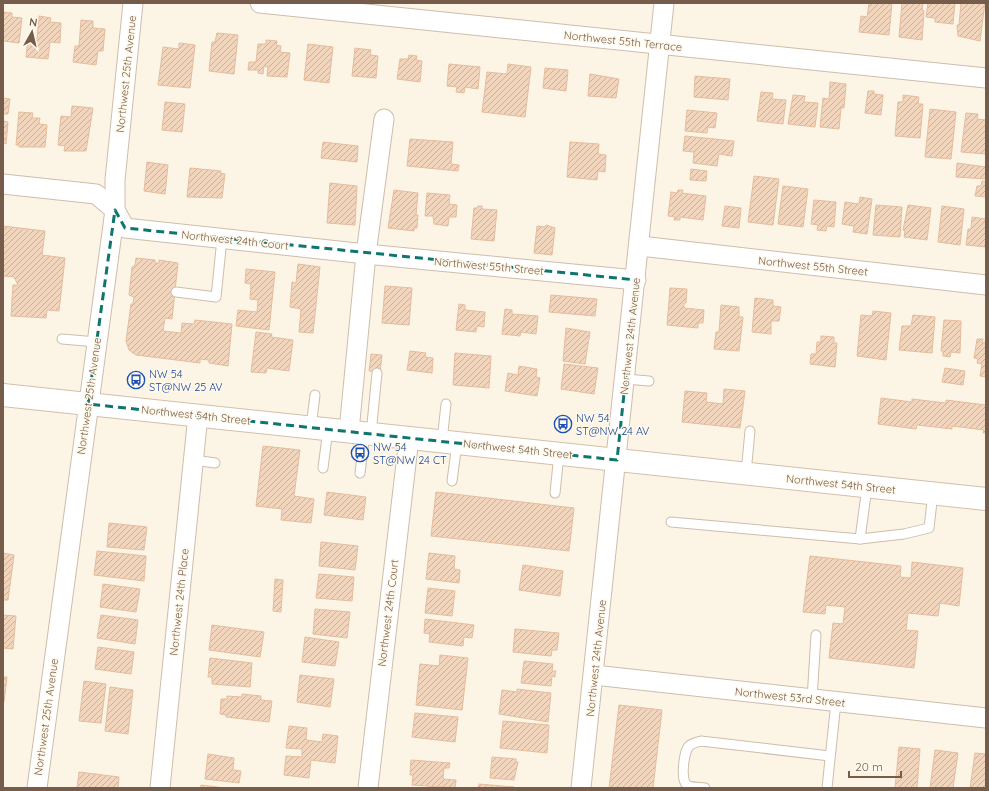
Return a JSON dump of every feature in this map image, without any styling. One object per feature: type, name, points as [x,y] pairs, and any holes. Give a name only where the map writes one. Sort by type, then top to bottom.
[{"type":"main road","name":"Northwest 54th Street","points":[[3,394],[986,499]]},
{"type":"street","name":"Northwest 25th Avenue","points":[[37,788],[115,210],[115,180],[133,3]]},
{"type":"street","name":"Northwest 55th Terrace","points":[[260,3],[986,78]]},
{"type":"street","name":"Northwest 24th Avenue","points":[[582,788],[640,246],[664,3]]},
{"type":"street","points":[[345,431],[384,119]]},
{"type":"street","points":[[3,184],[96,194],[115,210]]},
{"type":"street","name":"Northwest 24th Court","points":[[115,210],[125,228],[366,254]]},
{"type":"street","name":"Northwest 55th Street","points":[[640,246],[986,286]]},
{"type":"street","name":"Northwest 55th Street","points":[[366,254],[636,280]]},
{"type":"street","name":"Northwest 24th Place","points":[[160,788],[198,415]]},
{"type":"street","name":"Northwest 24th Court","points":[[368,788],[409,438]]},
{"type":"street","name":"Northwest 53rd Street","points":[[594,675],[986,718]]},
{"type":"lane","points":[[176,292],[216,297],[222,239]]},
{"type":"lane","points":[[62,339],[97,342]]},
{"type":"lane","points":[[323,468],[377,373]]},
{"type":"lane","points":[[626,379],[649,381]]},
{"type":"lane","points":[[315,395],[345,431],[360,473]]},
{"type":"lane","points":[[446,404],[452,480]]},
{"type":"lane","points":[[746,474],[750,431]]},
{"type":"lane","points":[[555,493],[559,454]]},
{"type":"lane","points":[[194,460],[214,463]]},
{"type":"lane","points":[[860,539],[867,486]]},
{"type":"lane","points":[[671,522],[860,539],[904,534],[929,528],[933,493]]},
{"type":"lane","points":[[812,699],[816,635]]},
{"type":"lane","points":[[827,788],[836,702]]},
{"type":"lane","points":[[705,788],[688,786],[684,782],[682,776],[686,751],[693,743],[701,741],[830,756]]},
{"type":"highlighted area","points":[[115,210],[125,228],[636,280],[617,460],[88,404]]},
{"type":"building","points":[[869,3],[892,3],[889,35],[859,32],[861,16],[867,17]]},
{"type":"building","points":[[902,3],[923,3],[922,10],[924,11],[922,40],[899,37]]},
{"type":"building","points":[[928,3],[955,3],[953,24],[935,22],[935,18],[926,17]]},
{"type":"building","points":[[961,3],[985,3],[980,41],[958,36],[957,25],[959,25]]},
{"type":"building","points":[[3,12],[12,13],[12,17],[22,18],[19,43],[3,41]]},
{"type":"building","points":[[39,16],[51,18],[50,22],[61,23],[60,43],[50,42],[48,59],[26,57],[28,38],[37,39]]},
{"type":"building","points":[[81,20],[93,21],[93,28],[105,29],[103,51],[98,51],[96,65],[73,62],[75,46],[79,46]]},
{"type":"building","points":[[217,33],[238,35],[234,74],[209,71],[212,42],[215,42]]},
{"type":"building","points":[[266,40],[277,41],[276,45],[281,46],[280,52],[290,53],[287,77],[267,76],[268,67],[264,66],[263,74],[258,73],[258,70],[248,70],[249,62],[256,62],[258,44],[266,44]]},
{"type":"building","points":[[179,43],[195,45],[190,88],[158,85],[163,47],[179,49]]},
{"type":"building","points":[[308,44],[333,47],[329,83],[304,80]]},
{"type":"building","points":[[355,48],[371,50],[370,55],[378,56],[376,78],[352,76]]},
{"type":"building","points":[[409,55],[417,56],[416,60],[422,61],[420,82],[397,79],[400,59],[408,59]]},
{"type":"building","points":[[449,64],[480,67],[478,89],[465,87],[464,93],[456,92],[457,87],[447,86]]},
{"type":"building","points":[[508,64],[531,67],[525,117],[482,112],[487,72],[507,74]]},
{"type":"building","points":[[545,68],[568,70],[566,91],[543,88]]},
{"type":"building","points":[[590,74],[619,79],[616,98],[588,96]]},
{"type":"building","points":[[695,76],[730,79],[728,100],[694,97]]},
{"type":"building","points":[[830,82],[846,84],[844,108],[841,108],[839,129],[820,127],[823,98],[829,99]]},
{"type":"building","points":[[868,91],[874,91],[874,94],[883,95],[881,115],[865,113]]},
{"type":"building","points":[[761,92],[773,93],[772,99],[786,100],[783,124],[757,121]]},
{"type":"building","points":[[793,95],[805,96],[804,102],[818,103],[815,127],[788,124]]},
{"type":"building","points":[[903,95],[919,97],[918,104],[923,104],[920,138],[895,136],[898,102],[903,102]]},
{"type":"building","points":[[3,98],[10,99],[8,114],[3,114]]},
{"type":"building","points":[[165,102],[185,104],[182,132],[162,130]]},
{"type":"building","points":[[72,106],[93,108],[86,151],[64,151],[65,146],[58,145],[61,116],[71,117]]},
{"type":"building","points":[[930,109],[956,112],[951,159],[925,157]]},
{"type":"building","points":[[687,110],[717,113],[715,128],[708,127],[707,133],[685,131]]},
{"type":"building","points":[[19,112],[33,113],[32,118],[40,118],[39,124],[47,125],[45,147],[19,147],[19,145],[16,145]]},
{"type":"building","points":[[966,113],[978,114],[977,119],[986,120],[986,154],[961,152]]},
{"type":"building","points":[[3,121],[8,122],[6,144],[3,143]]},
{"type":"building","points":[[685,136],[734,141],[732,156],[719,154],[717,166],[693,163],[694,152],[683,151]]},
{"type":"building","points":[[410,139],[453,142],[451,164],[459,165],[458,171],[407,166]]},
{"type":"building","points":[[323,142],[358,146],[357,162],[321,158]]},
{"type":"building","points":[[570,142],[599,144],[598,154],[606,155],[605,172],[598,171],[597,180],[567,177]]},
{"type":"building","points":[[147,162],[168,165],[165,194],[144,191]]},
{"type":"building","points":[[957,163],[986,167],[986,179],[956,177]]},
{"type":"building","points":[[190,168],[221,171],[220,173],[225,174],[222,198],[187,197]]},
{"type":"building","points":[[691,169],[707,171],[706,181],[690,180]]},
{"type":"building","points":[[754,176],[779,179],[773,225],[748,222]]},
{"type":"building","points":[[982,181],[986,182],[986,197],[975,196],[977,186],[981,186]]},
{"type":"building","points":[[330,183],[357,186],[355,225],[327,223]]},
{"type":"building","points":[[783,186],[808,189],[803,227],[778,224]]},
{"type":"building","points":[[394,190],[418,193],[416,215],[418,215],[417,228],[414,228],[414,231],[388,228]]},
{"type":"building","points":[[678,190],[683,190],[682,193],[706,196],[703,220],[680,217],[680,220],[674,220],[675,217],[668,216],[671,192],[677,193]]},
{"type":"building","points":[[427,193],[450,195],[449,204],[457,205],[456,217],[449,217],[448,226],[434,224],[433,216],[425,216]]},
{"type":"building","points":[[860,197],[872,199],[867,234],[853,232],[854,226],[842,224],[845,202],[859,204]]},
{"type":"building","points":[[814,200],[836,202],[834,227],[827,226],[826,231],[817,230],[818,225],[811,224]]},
{"type":"building","points":[[876,205],[902,207],[900,237],[873,235]]},
{"type":"building","points":[[908,205],[931,208],[927,240],[904,237],[905,231],[903,230]]},
{"type":"building","points":[[478,206],[482,206],[482,209],[497,210],[494,241],[471,239],[474,208],[477,208]]},
{"type":"building","points":[[725,206],[741,208],[739,228],[722,226]]},
{"type":"building","points":[[942,206],[964,209],[960,245],[938,242]]},
{"type":"building","points":[[972,217],[986,219],[986,247],[966,245],[968,229],[971,229]]},
{"type":"building","points":[[546,225],[555,228],[552,255],[534,253],[537,226],[545,227]]},
{"type":"building","points":[[3,226],[45,231],[42,255],[65,258],[59,311],[47,310],[46,318],[11,316],[13,285],[18,285],[14,277],[3,276]]},
{"type":"building","points":[[136,258],[155,260],[155,263],[159,263],[159,260],[178,263],[172,319],[165,318],[163,331],[181,333],[182,323],[194,324],[195,320],[232,324],[228,366],[209,363],[209,360],[200,359],[200,363],[136,355],[129,350],[126,341],[131,304],[133,304],[134,297],[129,295],[132,267],[135,265]]},
{"type":"building","points":[[298,264],[320,267],[313,333],[299,332],[301,309],[290,307],[292,282],[296,283]]},
{"type":"building","points":[[246,269],[275,272],[269,330],[236,326],[238,310],[257,312],[258,300],[250,299],[251,284],[245,283]]},
{"type":"building","points":[[385,286],[412,288],[409,325],[382,323]]},
{"type":"building","points":[[670,288],[687,289],[684,308],[704,310],[703,323],[698,323],[698,328],[667,325]]},
{"type":"building","points":[[551,295],[597,299],[595,316],[549,312]]},
{"type":"building","points":[[755,298],[773,300],[773,306],[781,307],[779,321],[771,321],[771,334],[752,332]]},
{"type":"building","points":[[459,304],[465,305],[465,310],[485,312],[484,327],[477,326],[476,332],[456,330]]},
{"type":"building","points":[[721,305],[739,307],[739,317],[743,317],[739,351],[714,349],[716,332],[719,332]]},
{"type":"building","points":[[505,309],[512,310],[512,314],[538,316],[536,334],[521,332],[520,336],[502,334]]},
{"type":"building","points":[[873,311],[891,313],[886,360],[857,356],[861,315],[872,316]]},
{"type":"building","points":[[913,315],[935,317],[932,353],[899,350],[902,326],[911,326]]},
{"type":"building","points":[[944,320],[961,321],[960,353],[951,352],[950,357],[943,356],[943,351],[941,351]]},
{"type":"building","points":[[566,328],[590,332],[585,364],[563,361]]},
{"type":"building","points":[[256,332],[272,334],[271,337],[293,340],[289,371],[267,368],[266,373],[251,372]]},
{"type":"building","points":[[821,336],[834,337],[834,343],[837,343],[835,367],[810,364],[811,354],[816,354],[817,342],[821,342]]},
{"type":"building","points":[[977,339],[983,339],[982,343],[986,342],[986,377],[980,376],[982,364],[977,363],[978,359],[974,358]]},
{"type":"building","points":[[410,351],[426,353],[425,357],[433,358],[432,373],[407,370]]},
{"type":"building","points":[[455,353],[491,356],[489,388],[453,385]]},
{"type":"building","points":[[371,354],[382,355],[380,372],[369,371]]},
{"type":"building","points":[[564,364],[598,368],[594,394],[561,389]]},
{"type":"building","points":[[519,366],[537,369],[536,377],[540,378],[537,396],[505,391],[508,373],[518,375]]},
{"type":"building","points":[[945,368],[965,371],[963,385],[942,382]]},
{"type":"building","points":[[724,389],[745,391],[740,428],[682,422],[685,391],[707,393],[706,402],[723,404]]},
{"type":"building","points":[[881,398],[912,402],[912,399],[946,403],[946,400],[986,405],[986,433],[983,433],[984,430],[952,426],[952,429],[917,425],[916,429],[878,424]]},
{"type":"building","points":[[263,446],[300,450],[294,496],[314,499],[311,523],[281,520],[282,509],[256,506]]},
{"type":"building","points":[[327,492],[366,497],[363,520],[324,515]]},
{"type":"building","points":[[436,492],[574,508],[569,551],[431,536]]},
{"type":"building","points":[[109,523],[147,527],[144,550],[107,547]]},
{"type":"building","points":[[321,542],[358,546],[355,570],[319,566]]},
{"type":"building","points":[[97,551],[146,556],[144,581],[94,575]]},
{"type":"building","points":[[3,553],[14,555],[8,600],[3,600]]},
{"type":"building","points":[[429,553],[455,556],[454,569],[460,570],[459,583],[426,579]]},
{"type":"building","points":[[810,556],[901,566],[900,577],[911,578],[912,562],[963,568],[959,606],[940,603],[938,616],[908,613],[906,630],[918,631],[914,668],[829,658],[833,623],[843,624],[845,607],[826,605],[825,614],[803,612]]},
{"type":"building","points":[[523,565],[563,571],[560,596],[519,590]]},
{"type":"building","points":[[319,574],[354,577],[352,601],[316,598]]},
{"type":"building","points":[[275,579],[283,580],[281,612],[273,611]]},
{"type":"building","points":[[103,584],[140,589],[136,612],[100,607]]},
{"type":"building","points":[[428,588],[455,591],[452,616],[425,613]]},
{"type":"building","points":[[315,609],[350,612],[347,638],[313,634]]},
{"type":"building","points":[[3,615],[16,616],[13,649],[3,648]]},
{"type":"building","points":[[101,615],[138,620],[135,644],[97,638]]},
{"type":"building","points":[[425,619],[474,625],[472,638],[464,637],[463,646],[429,642],[430,634],[424,633]]},
{"type":"building","points":[[212,625],[264,632],[260,657],[209,650]]},
{"type":"building","points":[[515,629],[559,633],[557,650],[552,650],[551,656],[513,652]]},
{"type":"building","points":[[305,637],[339,642],[335,666],[302,662]]},
{"type":"building","points":[[98,647],[134,652],[131,674],[95,669]]},
{"type":"building","points":[[440,655],[468,658],[462,710],[416,705],[420,664],[439,666]]},
{"type":"building","points":[[210,658],[252,663],[250,687],[212,684],[212,677],[208,677]]},
{"type":"building","points":[[524,661],[553,664],[552,671],[556,671],[555,677],[552,676],[551,686],[521,683]]},
{"type":"building","points":[[300,675],[334,679],[330,707],[297,702]]},
{"type":"building","points":[[3,677],[7,677],[4,702],[3,702]]},
{"type":"building","points":[[84,681],[106,684],[101,723],[79,721]]},
{"type":"building","points":[[110,687],[133,690],[128,734],[105,731]]},
{"type":"building","points":[[517,689],[551,693],[548,722],[499,714],[502,690],[517,692]]},
{"type":"building","points":[[242,694],[261,696],[261,700],[272,701],[269,722],[226,717],[226,715],[220,714],[221,699],[227,699],[227,696],[242,697]]},
{"type":"building","points":[[619,705],[662,710],[653,788],[609,788]]},
{"type":"building","points":[[415,713],[458,717],[455,742],[412,737]]},
{"type":"building","points":[[503,721],[549,725],[547,753],[500,748]]},
{"type":"building","points":[[289,726],[307,728],[306,740],[322,742],[323,734],[338,736],[335,763],[311,760],[309,778],[284,775],[286,756],[302,757],[302,749],[286,748]]},
{"type":"building","points":[[899,747],[920,749],[917,788],[895,788]]},
{"type":"building","points":[[935,750],[958,753],[953,788],[930,788]]},
{"type":"building","points":[[975,753],[986,754],[986,788],[970,788]]},
{"type":"building","points":[[208,754],[234,758],[233,770],[241,771],[239,783],[205,779]]},
{"type":"building","points":[[492,757],[516,759],[516,762],[518,762],[514,780],[490,778]]},
{"type":"building","points":[[411,760],[450,763],[449,768],[444,768],[443,779],[456,780],[455,788],[412,785],[413,775],[410,775]]},
{"type":"building","points":[[79,772],[119,777],[118,788],[77,788]]},
{"type":"building","points":[[479,784],[514,787],[478,788]]},
{"type":"building","points":[[201,785],[225,788],[200,788]]},
{"type":"place","name":"NW 54 ST@NW 25 AV","points":[[136,380]]},
{"type":"place","name":"NW 54 ST@NW 24 AV","points":[[563,424]]},
{"type":"place","name":"NW 54 ST@NW 24 CT","points":[[360,453]]}]
